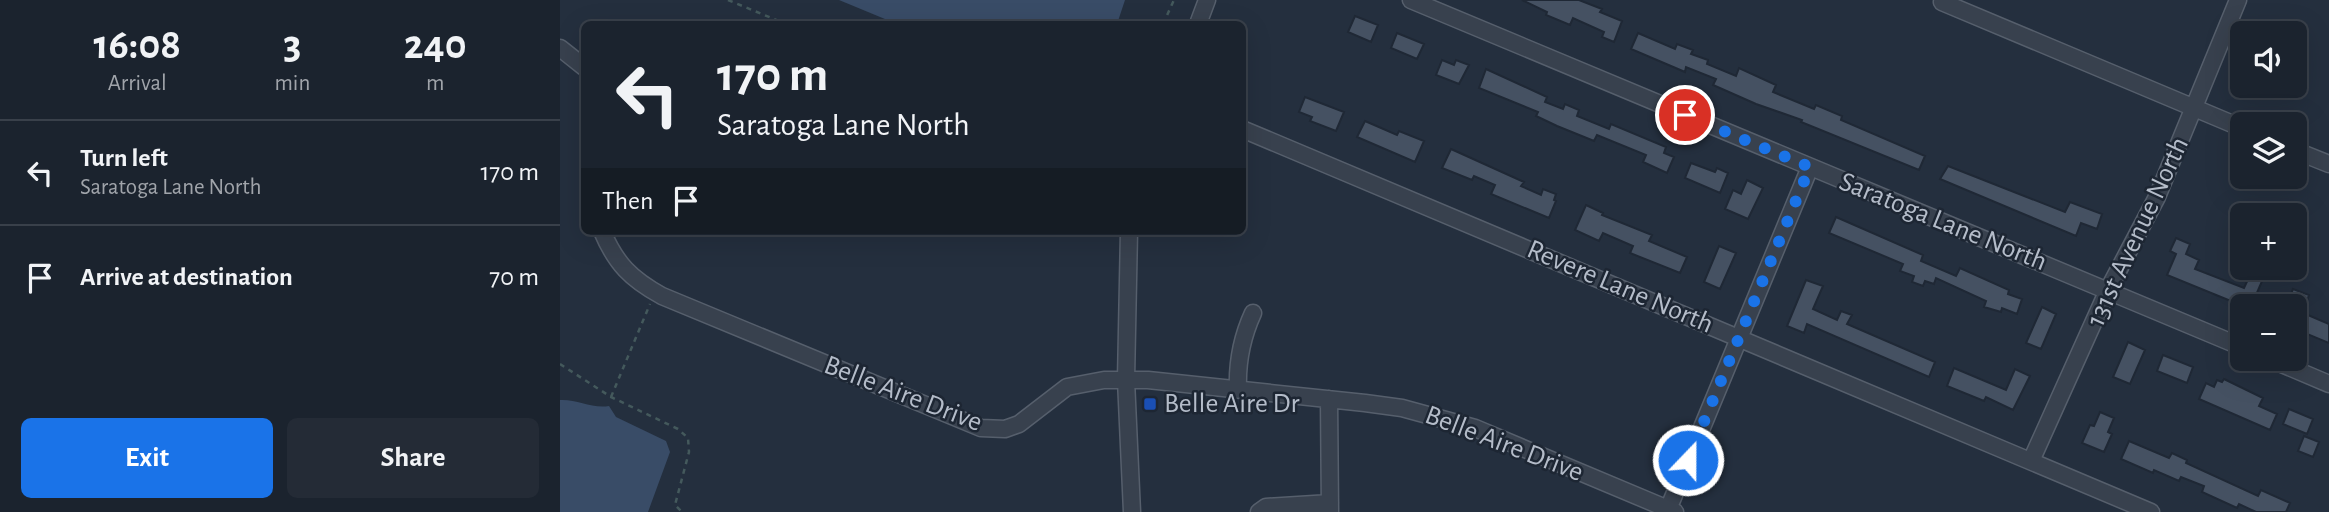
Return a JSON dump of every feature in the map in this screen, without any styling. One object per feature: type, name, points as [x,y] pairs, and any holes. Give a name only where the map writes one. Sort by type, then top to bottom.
[{"type":"street","points":[[1199,21],[1207,0]]},
{"type":"street","name":"Saratoga Lane North","points":[[1411,0],[2230,342]]},
{"type":"street","name":"131st Avenue North","points":[[2031,461],[2108,290],[2157,197],[2238,0]]},
{"type":"street","points":[[1942,2],[2230,123]]},
{"type":"street","points":[[560,48],[581,66]]},
{"type":"street","name":"Revere Lane North","points":[[1246,131],[2151,512]]},
{"type":"street","points":[[2307,155],[2329,164]]},
{"type":"street","points":[[1670,511],[1810,167]]},
{"type":"street","name":"Belle Aire Drive","points":[[604,235],[622,269],[655,292],[981,428],[1005,429],[1019,424],[1067,387],[1084,382],[1126,380],[1329,399],[1402,408],[1475,428],[1670,511]]},
{"type":"street","points":[[1129,235],[1126,380],[1132,512]]},
{"type":"street","points":[[1237,389],[1237,372],[1245,328],[1252,313]]},
{"type":"street","points":[[2298,371],[2329,384]]},
{"type":"street","points":[[1259,512],[1266,507],[1330,507],[1329,399]]},
{"type":"path","points":[[728,0],[779,21]]},
{"type":"path","points":[[1164,21],[1174,0]]},
{"type":"path","points":[[611,397],[655,292]]},
{"type":"path","points":[[560,364],[611,397],[678,429],[688,438],[689,452],[675,505],[682,512]]},
{"type":"water","points":[[839,0],[1125,0],[1118,21],[890,21]]},
{"type":"water","points":[[560,400],[609,406],[616,417],[666,441],[670,452],[648,512],[560,512]]},
{"type":"building","points":[[1522,0],[1579,0],[1622,21],[1614,42],[1602,37],[1604,32],[1573,18],[1570,25],[1546,15],[1547,12]]},
{"type":"building","points":[[1355,16],[1378,25],[1371,42],[1348,32]]},
{"type":"building","points":[[1397,33],[1424,44],[1417,59],[1391,48]]},
{"type":"building","points":[[1638,33],[1675,49],[1677,44],[1693,50],[1691,54],[1708,60],[1707,64],[1736,76],[1739,68],[1776,85],[1773,92],[1814,109],[1816,105],[1842,116],[1841,120],[1925,156],[1919,170],[1713,85],[1716,79],[1686,67],[1685,72],[1631,49]]},
{"type":"building","points":[[1442,60],[1454,65],[1456,60],[1469,65],[1459,84],[1436,75]]},
{"type":"building","points":[[1486,69],[1547,97],[1545,102],[1563,109],[1565,104],[1579,110],[1577,116],[1609,129],[1611,124],[1666,147],[1664,153],[1674,157],[1667,173],[1643,162],[1646,155],[1597,135],[1594,141],[1536,116],[1538,112],[1479,88]]},
{"type":"building","points":[[1305,97],[1344,112],[1336,131],[1310,121],[1312,117],[1299,112]]},
{"type":"building","points":[[1365,121],[1397,135],[1399,131],[1424,141],[1415,162],[1357,137]]},
{"type":"building","points":[[1451,149],[1524,182],[1521,186],[1541,195],[1543,189],[1556,194],[1549,218],[1491,194],[1495,185],[1474,176],[1472,180],[1442,168]]},
{"type":"building","points":[[1691,163],[1715,172],[1717,168],[1728,173],[1720,193],[1685,178]]},
{"type":"building","points":[[1948,166],[2065,212],[2070,202],[2102,214],[2097,229],[2081,223],[2076,236],[1940,179]]},
{"type":"building","points":[[1747,180],[1763,188],[1748,219],[1725,209],[1733,190],[1741,194]]},
{"type":"building","points":[[1586,205],[1603,213],[1602,215],[1652,235],[1649,241],[1687,257],[1680,273],[1630,253],[1633,246],[1603,233],[1599,241],[1575,230]]},
{"type":"building","points":[[1836,217],[1923,255],[1921,261],[1956,276],[1960,268],[2009,290],[2008,294],[2022,299],[2017,314],[2002,308],[2001,312],[1984,307],[1986,301],[1936,278],[1934,284],[1925,281],[1923,286],[1912,282],[1914,276],[1900,271],[1903,264],[1829,233]]},
{"type":"building","points":[[2176,238],[2190,244],[2186,254],[2199,260],[2195,269],[2244,288],[2248,280],[2263,280],[2256,294],[2230,294],[2230,301],[2167,275],[2176,254],[2170,251]]},
{"type":"building","points":[[1719,246],[1736,253],[1720,289],[1704,282]]},
{"type":"building","points":[[1806,280],[1823,286],[1813,309],[1837,320],[1841,311],[1852,315],[1847,324],[1935,362],[1929,377],[1807,324],[1804,333],[1787,326]]},
{"type":"building","points":[[2293,289],[2306,294],[2291,294]]},
{"type":"building","points":[[2042,307],[2056,314],[2041,349],[2026,343]]},
{"type":"building","points":[[2307,315],[2329,324],[2329,343],[2307,334]]},
{"type":"building","points":[[2128,342],[2145,350],[2130,384],[2113,377]]},
{"type":"building","points":[[2163,355],[2193,367],[2187,383],[2157,371]]},
{"type":"building","points":[[1954,368],[2006,390],[2015,369],[2030,376],[2013,410],[1986,397],[1984,401],[1947,386]]},
{"type":"building","points":[[2224,379],[2263,398],[2259,406],[2277,414],[2270,430],[2199,399],[2206,383],[2214,387],[2217,380],[2222,382]]},
{"type":"building","points":[[2289,409],[2313,419],[2307,434],[2283,424]]},
{"type":"building","points":[[2100,412],[2114,418],[2108,432],[2112,434],[2104,452],[2082,443],[2090,425],[2094,426]]},
{"type":"building","points":[[2304,436],[2319,442],[2313,457],[2298,451]]},
{"type":"building","points":[[2129,441],[2169,458],[2172,453],[2187,460],[2186,463],[2258,496],[2261,490],[2290,503],[2286,512],[2256,512],[2239,504],[2237,508],[2202,492],[2204,486],[2181,477],[2179,481],[2154,470],[2153,473],[2121,459]]},
{"type":"place","name":"Belle Aire Dr","points":[[1150,404]]},
{"type":"route","points":[[1685,115],[1810,167],[1688,460]]}]
